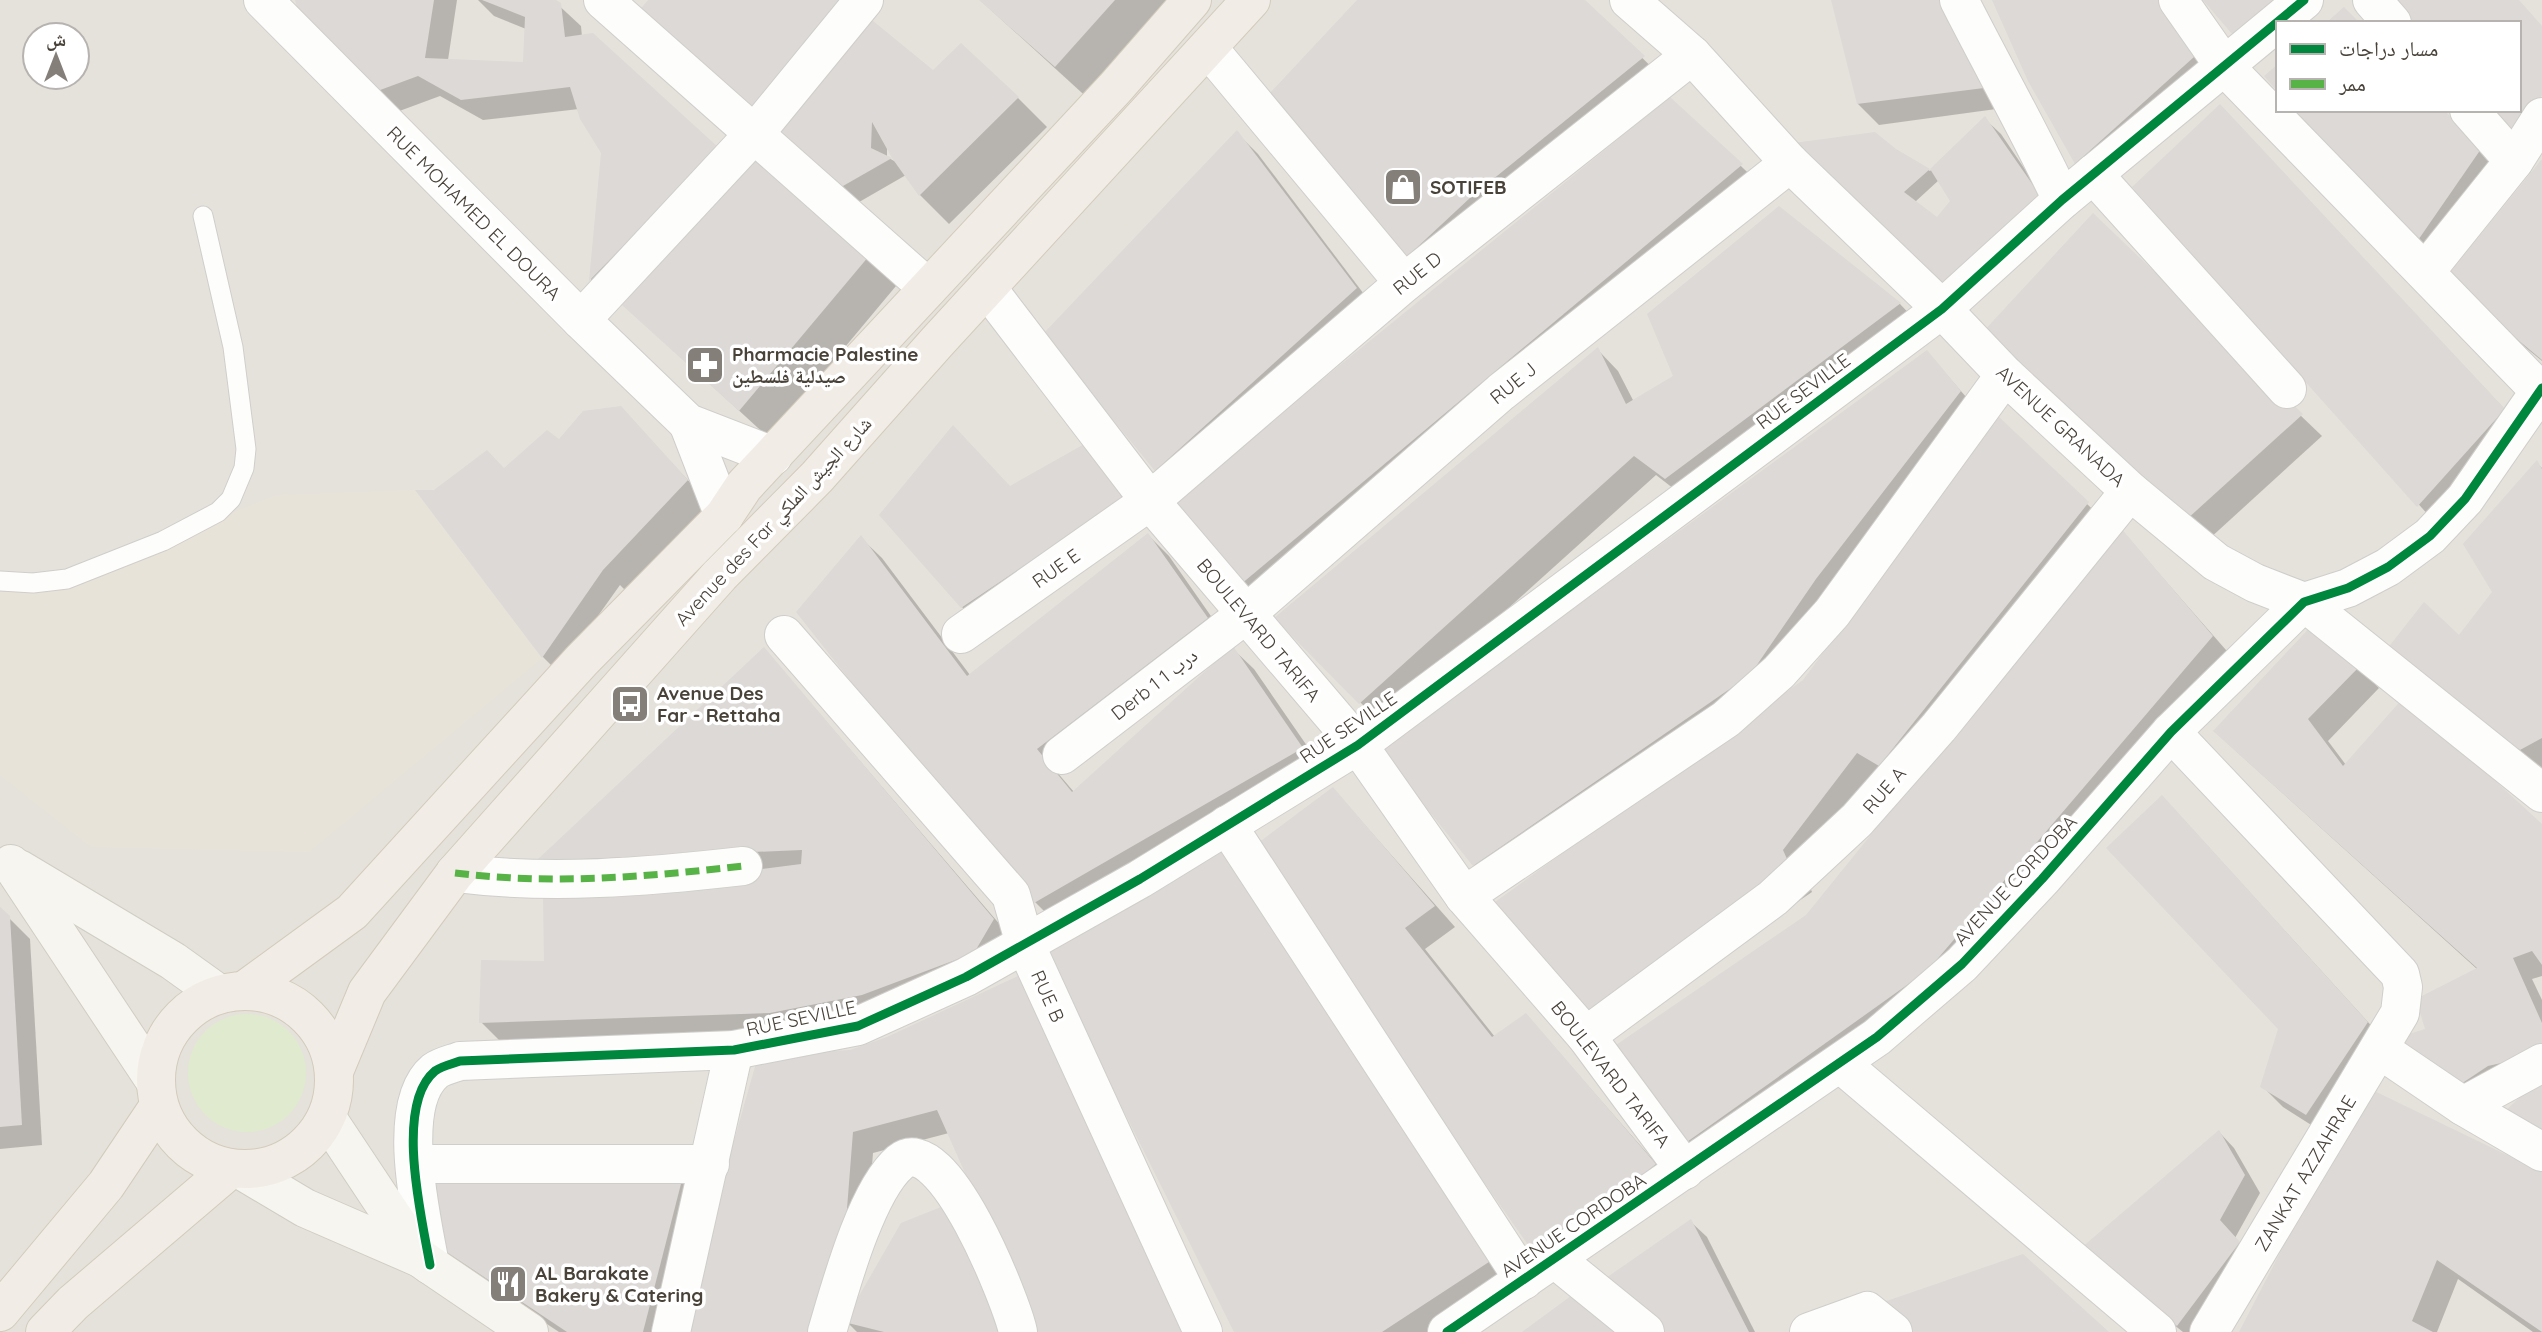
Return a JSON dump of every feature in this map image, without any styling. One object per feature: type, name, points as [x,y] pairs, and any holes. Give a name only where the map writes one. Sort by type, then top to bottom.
[{"type":"main road","name":"Avenue des Far شارع الجيش الملكي","points":[[232,992],[352,912],[582,660],[724,516],[744,486],[1116,87],[1192,0]]},
{"type":"main road","name":"Avenue des Far شارع الجيش الملكي","points":[[335,1069],[367,992],[454,873],[711,585],[817,477],[1251,0]]},
{"type":"main road","points":[[232,992],[271,994],[294,1004],[314,1022],[328,1044],[335,1069],[335,1094],[327,1118],[313,1140],[292,1157],[267,1167],[235,1170],[195,1155],[172,1133],[157,1094],[159,1053],[172,1027],[193,1007],[232,992]]},
{"type":"main road","points":[[0,1312],[106,1185],[157,1094]]},
{"type":"main road","points":[[45,1332],[73,1303],[235,1170]]},
{"type":"street","name":"RUE MOHAMED EL DOURA","points":[[262,0],[581,320],[688,423],[773,456]]},
{"type":"street","points":[[581,320],[755,133],[864,0]]},
{"type":"street","name":"AVENUE GRANADA","points":[[1629,0],[1692,55],[1790,163],[1942,309],[2005,375],[2130,491],[2216,562],[2255,583],[2304,602],[2534,774]]},
{"type":"street","points":[[1959,0],[2010,102],[2029,129],[2062,200]]},
{"type":"street","points":[[2178,0],[2225,66],[2425,272],[2539,402]]},
{"type":"street","name":"RUE SEVILLE","points":[[2279,21],[2304,0]]},
{"type":"street","points":[[2372,0],[2390,21]]},
{"type":"street","points":[[613,3],[928,288]]},
{"type":"street","name":"RUE SEVILLE","points":[[425,1261],[414,1136],[417,1100],[433,1073],[460,1061],[734,1050],[858,1026],[966,977],[1140,879],[1358,745],[1942,309],[2062,200],[2276,23]]},
{"type":"street","points":[[1208,48],[1404,283]]},
{"type":"street","name":"RUE D","points":[[1150,501],[1404,283],[1692,55]]},
{"type":"street","points":[[2471,112],[2514,161]]},
{"type":"street","points":[[2425,272],[2514,161],[2542,117]]},
{"type":"street","name":"RUE J","points":[[1245,614],[1501,392],[1790,163]]},
{"type":"street","points":[[2094,174],[2287,390]]},
{"type":"street","name":"BOULEVARD TARIFA","points":[[988,288],[1150,501],[1358,745],[1464,896],[1586,1036],[1685,1170]]},
{"type":"street","points":[[1464,896],[1726,719],[1779,672],[1832,613],[2005,375]]},
{"type":"street","name":"AVENUE CORDOBA","points":[[1450,1331],[1841,1064],[1962,964],[2171,732],[2304,602],[2348,588],[2388,568],[2430,536],[2465,499],[2539,402]]},
{"type":"street","name":"RUE MOHAMED EL DOURA","points":[[688,423],[724,516]]},
{"type":"street","name":"RUE A","points":[[1586,1036],[1773,898],[1857,820],[1939,727],[2130,491]]},
{"type":"street","name":"RUE E","points":[[961,634],[1150,501]]},
{"type":"street","name":"Derb 1 درب 1","points":[[1062,755],[1245,614]]},
{"type":"street","name":"RUE B","points":[[784,635],[1011,895],[1025,944],[1203,1332]]},
{"type":"street","name":"ZANKAT AZZAHRAE","points":[[2171,732],[2400,974],[2403,1001],[2400,1013],[2379,1049],[2209,1332]]},
{"type":"street","points":[[1227,825],[1539,1269],[1645,1332]]},
{"type":"street","points":[[5,860],[173,961],[232,992]]},
{"type":"street","points":[[5,860],[157,1094]]},
{"type":"street","points":[[454,873],[528,881],[650,877],[743,866]]},
{"type":"street","points":[[2379,1049],[2463,1106],[2542,1152]]},
{"type":"street","points":[[671,1332],[734,1050]]},
{"type":"street","points":[[2463,1106],[2542,1063]]},
{"type":"street","points":[[1841,1064],[2157,1332]]},
{"type":"street","points":[[327,1118],[425,1261]]},
{"type":"street","points":[[830,1331],[867,1213],[880,1188],[901,1161],[915,1158],[938,1171],[968,1210],[1018,1332]]},
{"type":"street","points":[[416,1164],[710,1164]]},
{"type":"street","points":[[235,1170],[305,1208],[425,1261],[529,1332]]},
{"type":"street","points":[[1809,1332],[1867,1311],[1893,1332]]},
{"type":"lane","points":[[0,581],[33,583],[67,579],[163,541],[218,513],[231,499],[244,468],[246,449],[233,348],[203,216]]},
{"type":"shaded area","points":[[0,0],[2542,0],[2542,1332],[0,1332]]},
{"type":"shaded area","points":[[415,490],[542,658],[309,852],[91,847],[0,775],[0,592],[38,592],[276,495]]},
{"type":"green space","points":[[247,1014],[270,1018],[289,1031],[302,1050],[306,1073],[302,1096],[289,1115],[270,1128],[247,1132],[224,1128],[205,1115],[192,1096],[188,1073],[192,1050],[205,1031],[224,1018]]},
{"type":"building","points":[[295,0],[434,0],[425,58],[523,62],[525,17],[482,0],[556,0],[561,3],[565,37],[593,33],[719,148],[589,281],[601,153],[580,119],[570,87],[461,100],[418,76],[364,96],[303,27]]},
{"type":"building","points":[[648,0],[848,0],[749,110],[638,12]]},
{"type":"building","points":[[979,0],[1115,0],[1055,67]]},
{"type":"building","points":[[1357,0],[1585,0],[1645,56],[1471,197],[1396,267],[1270,93]]},
{"type":"building","points":[[1831,0],[1954,0],[1992,87],[1857,104]]},
{"type":"building","points":[[1992,0],[2165,0],[2204,48],[2075,164],[2028,81]]},
{"type":"building","points":[[2203,0],[2275,0],[2233,35]]},
{"type":"building","points":[[2385,0],[2519,0],[2542,26],[2542,95],[2508,141],[2483,112],[2521,112],[2521,21],[2403,21]]},
{"type":"building","points":[[2344,7],[2358,21],[2328,21]]},
{"type":"building","points":[[867,16],[933,70],[961,43],[1019,97],[919,196],[892,158],[836,190],[770,129]],"holes":[[[872,122],[892,158],[871,148]]]},
{"type":"building","points":[[2276,66],[2276,90],[2264,76]]},
{"type":"building","points":[[1670,97],[1743,164],[1240,585],[1168,505]]},
{"type":"building","points":[[2220,104],[2505,409],[2417,507],[2132,187]]},
{"type":"building","points":[[2296,112],[2446,112],[2481,149],[2414,246]]},
{"type":"building","points":[[1985,116],[2044,201],[1945,285],[1794,143],[1875,132],[1896,149],[1930,169]],"holes":[[[1930,169],[1950,201],[1937,217],[1904,192]]]},
{"type":"building","points":[[1237,130],[1357,288],[1155,471],[1043,334]]},
{"type":"building","points":[[757,150],[869,256],[739,411],[622,305]]},
{"type":"building","points":[[2542,159],[2542,360],[2445,279]]},
{"type":"building","points":[[1779,206],[1901,303],[1665,479],[1634,456],[1359,704],[1274,618],[1598,347],[1626,404],[1673,376],[1647,314]]},
{"type":"building","points":[[2093,213],[2303,414],[2186,520],[1981,334]]},
{"type":"building","points":[[1927,350],[1961,391],[1816,579],[1750,675],[1473,866],[1380,750]]},
{"type":"building","points":[[621,406],[688,480],[603,570],[542,658],[415,490],[434,490],[487,450],[504,468],[547,430],[559,439],[583,411]]},
{"type":"building","points":[[1998,416],[2089,502],[1879,766],[1857,753],[1783,850],[1792,870],[1580,1016],[1495,902],[1803,680]]},
{"type":"building","points":[[953,425],[1010,486],[1088,442],[1123,499],[961,608],[879,515]]},
{"type":"building","points":[[2537,460],[2542,469],[2542,738],[2520,750],[2380,658],[2424,602],[2459,635],[2492,592],[2463,544]]},
{"type":"building","points":[[2120,527],[2213,636],[1928,970],[1687,1142],[1613,1047],[1806,915]]},
{"type":"building","points":[[1148,533],[1208,618],[1037,749],[1072,792],[1233,646],[1303,748],[1034,903],[974,837],[796,612],[861,535],[967,676]]},
{"type":"building","points":[[2315,622],[2360,666],[2308,719],[2343,766],[2404,697],[2542,824],[2542,965],[2532,951],[2513,958],[2542,1023],[2542,1054],[2488,1066],[2458,1086],[2397,1038],[2425,1029],[2416,999],[2477,968],[2213,731]]},
{"type":"building","points":[[764,647],[994,919],[974,953],[862,995],[770,1013],[479,1023],[481,960],[544,961],[543,897],[801,864],[802,850],[536,861]]},
{"type":"building","points":[[1333,787],[1435,906],[1405,928],[1492,1037],[1526,1013],[1656,1164],[1538,1259],[1250,849]]},
{"type":"building","points":[[2162,795],[2368,1022],[2306,1115],[2260,1087],[2278,1029],[2106,848]]},
{"type":"building","points":[[1220,838],[1492,1260],[1382,1332],[1234,1332],[1041,945]]},
{"type":"building","points":[[0,907],[10,916],[22,1125],[0,1127]]},
{"type":"building","points":[[1020,975],[1182,1332],[1036,1332],[937,1110],[853,1132],[844,1247],[819,1332],[680,1332],[758,1056],[850,1050],[887,1037]]},
{"type":"building","points":[[2542,1076],[2542,1143],[2494,1122]]},
{"type":"building","points":[[2366,1087],[2542,1172],[2542,1332],[2437,1260],[2412,1321],[2433,1332],[2239,1332]]},
{"type":"building","points":[[2219,1130],[2245,1175],[2220,1220],[2240,1242],[2177,1326],[2080,1249]]},
{"type":"building","points":[[683,1176],[643,1332],[567,1332],[439,1247],[427,1184]]},
{"type":"building","points":[[946,1205],[1002,1332],[884,1332],[844,1322],[901,1223]]},
{"type":"building","points":[[1691,1219],[1749,1332],[1653,1332],[1596,1285]]},
{"type":"building","points":[[2023,1254],[2109,1332],[1910,1332],[1878,1304]]},
{"type":"building","points":[[1575,1293],[1621,1332],[1522,1332]]},
{"type":"marked path","points":[[455,873],[563,879],[743,866]]},
{"type":"cycle path","points":[[2279,21],[2304,0]]},
{"type":"cycle path","points":[[430,1265],[417,1192],[413,1135],[416,1109],[423,1087],[435,1071],[460,1061],[734,1050],[858,1026],[966,977],[1140,879],[1358,745],[1942,309],[2062,200],[2276,23]]},
{"type":"cycle path","points":[[1447,1332],[1877,1037],[1962,964],[2042,879],[2171,732],[2304,602],[2348,588],[2388,567],[2430,536],[2465,499],[2542,388]]},
{"type":"place","name":"SOTIFEB","points":[[1403,187]]},
{"type":"place","name":"Pharmacie Palestine صيدلية فلسطين","points":[[705,365]]},
{"type":"place","name":"Avenue Des Far - Rettaha","points":[[630,704]]},
{"type":"place","name":"AL Barakate Bakery & Catering","points":[[508,1284]]}]
